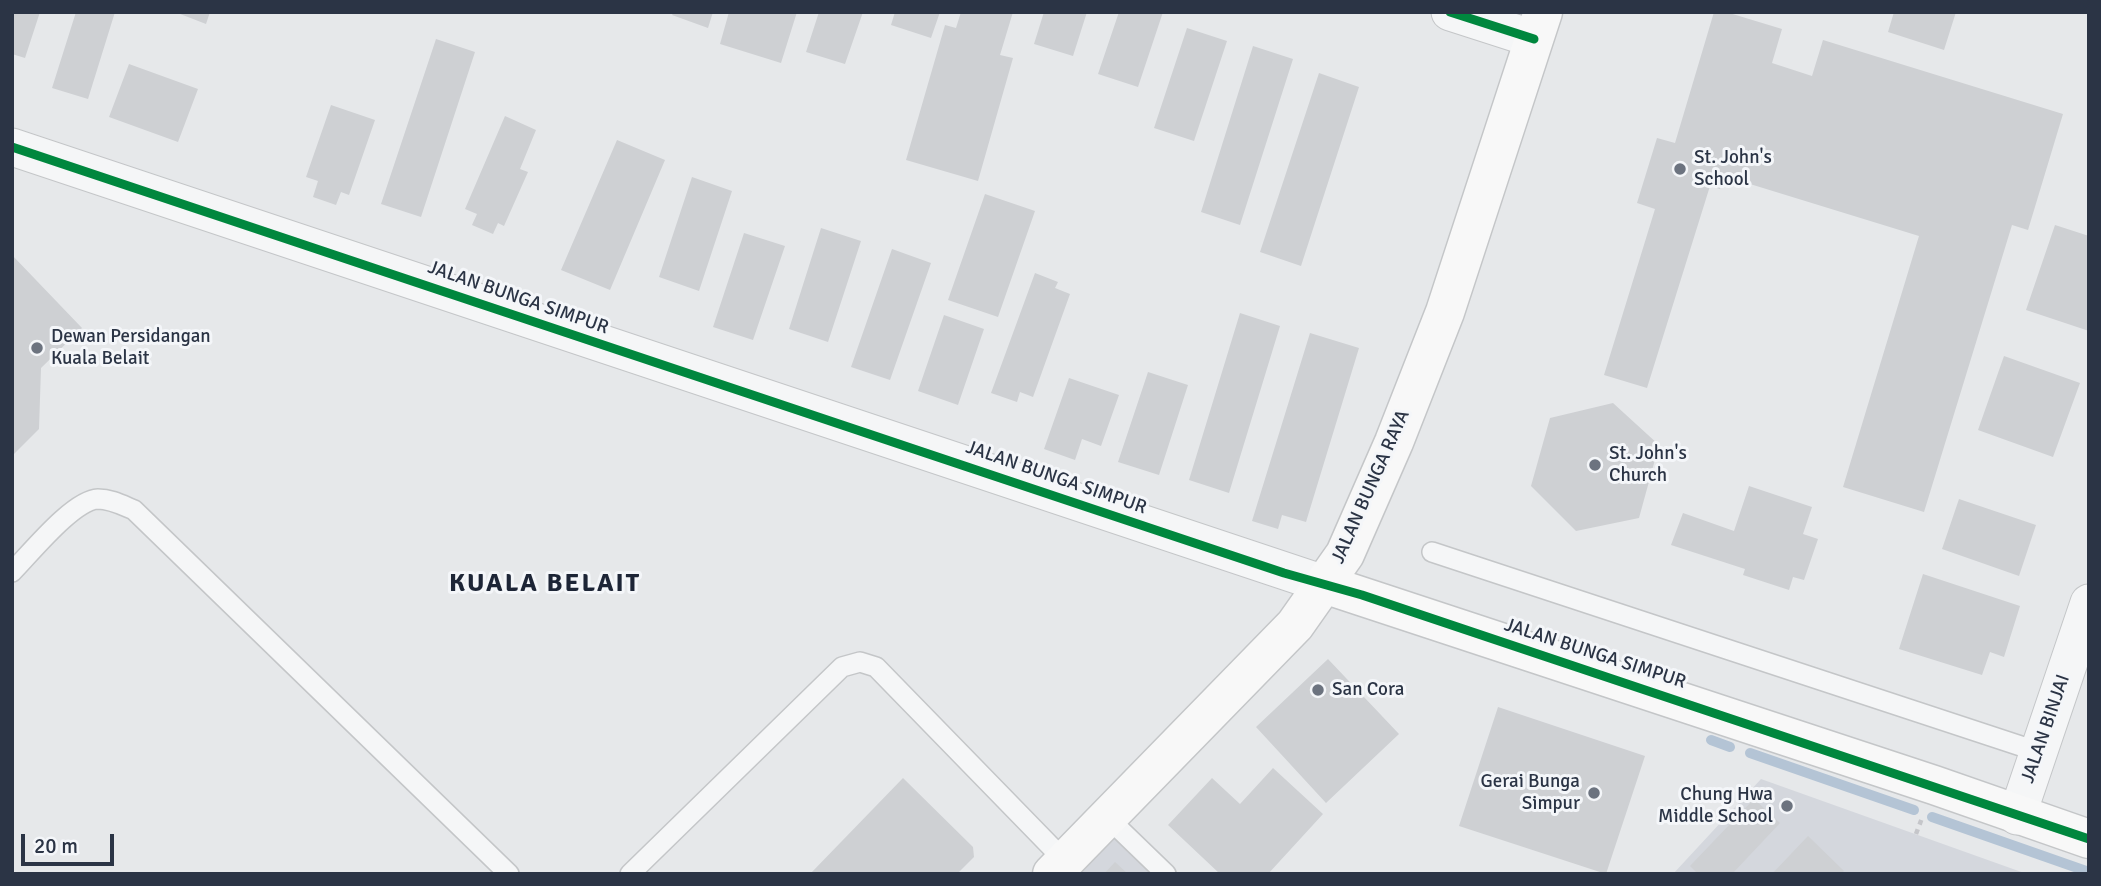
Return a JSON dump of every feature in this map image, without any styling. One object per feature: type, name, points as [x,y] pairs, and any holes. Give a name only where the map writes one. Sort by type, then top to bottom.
[{"type":"street","points":[[1450,12],[1538,26]]},
{"type":"street","name":"JALAN BUNGA RAYA","points":[[1058,867],[1295,625],[1345,554],[1444,312],[1538,26]]},
{"type":"street","name":"JALAN BUNGA SIMPUR","points":[[12,147],[1934,785],[2089,839]]},
{"type":"street","name":"JALAN BINJAI","points":[[2017,816],[2089,603]]},
{"type":"lane","points":[[12,572],[77,506],[96,499],[116,502],[134,510],[509,874]]},
{"type":"lane","points":[[1432,552],[2039,751]]},
{"type":"lane","points":[[631,874],[842,667],[860,662],[876,667],[1058,867]]},
{"type":"lane","points":[[1108,818],[1166,874]]},
{"type":"shaded area","name":"Chung Hwa Middle School","points":[[1761,779],[2027,874],[1673,874]]},
{"type":"shaded area","points":[[1108,818],[1165,874],[1051,874]]},
{"type":"building","points":[[12,12],[40,12],[25,58],[12,54]]},
{"type":"building","points":[[76,12],[115,12],[88,99],[52,88]]},
{"type":"building","points":[[175,12],[210,12],[206,24]]},
{"type":"building","points":[[674,12],[713,12],[708,28],[672,15]]},
{"type":"building","points":[[729,12],[797,12],[781,63],[720,44]]},
{"type":"building","points":[[819,12],[863,12],[845,64],[806,52]]},
{"type":"building","points":[[895,12],[940,12],[931,38],[891,25]]},
{"type":"building","points":[[961,12],[1013,12],[1000,55],[1013,58],[978,181],[906,160],[945,25],[956,28]]},
{"type":"building","points":[[1044,12],[1087,12],[1073,56],[1034,44]]},
{"type":"building","points":[[1119,12],[1163,12],[1138,87],[1098,74]]},
{"type":"building","name":"St. John's School","points":[[1714,12],[1726,12],[1782,29],[1772,63],[1812,76],[1823,40],[2063,114],[2028,230],[2012,225],[1924,512],[1843,487],[1919,236],[1724,176],[1720,189],[1710,186],[1647,388],[1604,375],[1655,209],[1637,203],[1657,138],[1675,143]]},
{"type":"building","points":[[1894,12],[1956,12],[1944,50],[1888,32]]},
{"type":"building","points":[[1187,28],[1227,41],[1194,141],[1154,128]]},
{"type":"building","points":[[436,39],[475,52],[421,217],[381,204]]},
{"type":"building","points":[[1253,46],[1293,59],[1240,225],[1201,212]]},
{"type":"building","points":[[129,64],[198,89],[178,142],[109,117]]},
{"type":"building","points":[[1319,73],[1359,87],[1301,266],[1260,252]]},
{"type":"building","points":[[331,105],[375,120],[349,195],[341,192],[336,205],[313,197],[318,181],[306,177]]},
{"type":"building","points":[[505,116],[536,130],[520,169],[528,172],[504,226],[498,223],[493,234],[472,225],[477,214],[465,209]]},
{"type":"building","points":[[617,140],[665,160],[610,290],[561,270]]},
{"type":"building","points":[[692,177],[732,191],[699,291],[659,277]]},
{"type":"building","points":[[985,194],[1035,211],[998,317],[948,300]]},
{"type":"building","points":[[2055,225],[2089,236],[2089,331],[2026,310]]},
{"type":"building","points":[[821,228],[861,241],[828,342],[789,329]]},
{"type":"building","points":[[744,233],[785,246],[753,340],[713,327]]},
{"type":"building","points":[[892,249],[931,263],[890,380],[851,367]]},
{"type":"building","name":"Dewan Persidangan Kuala Belait","points":[[12,255],[82,328],[41,368],[39,429],[12,456]]},
{"type":"building","points":[[1035,273],[1058,282],[1055,288],[1070,294],[1033,397],[1020,392],[1017,402],[991,393]]},
{"type":"building","points":[[1240,313],[1280,326],[1229,493],[1189,480]]},
{"type":"building","points":[[944,315],[984,329],[958,405],[918,391]]},
{"type":"building","points":[[1310,333],[1359,348],[1306,522],[1282,515],[1278,529],[1252,521]]},
{"type":"building","points":[[2004,356],[2080,383],[2053,457],[1978,430]]},
{"type":"building","points":[[1148,372],[1188,385],[1159,475],[1118,462]]},
{"type":"building","points":[[1069,378],[1119,395],[1101,446],[1082,439],[1075,460],[1044,449]]},
{"type":"building","name":"St. John's Church","points":[[1613,403],[1659,445],[1639,518],[1576,531],[1531,486],[1550,418]]},
{"type":"building","points":[[1749,486],[1812,507],[1803,534],[1818,539],[1804,580],[1793,577],[1789,590],[1743,575],[1745,569],[1671,545],[1683,513],[1734,531]]},
{"type":"building","points":[[1959,499],[2036,525],[2019,576],[1942,549]]},
{"type":"building","points":[[1923,574],[2020,606],[2004,657],[1990,652],[1982,675],[1899,649]]},
{"type":"building","points":[[1328,659],[1399,734],[1326,803],[1256,727]]},
{"type":"building","points":[[1498,707],[1645,756],[1606,874],[1459,826]]},
{"type":"building","points":[[1273,768],[1323,814],[1268,874],[1220,874],[1168,825],[1212,778],[1240,804]]},
{"type":"building","points":[[903,778],[973,847],[974,857],[957,874],[810,874]]},
{"type":"building","points":[[1754,799],[1780,823],[1732,874],[1698,874],[1690,866]]},
{"type":"building","points":[[1808,836],[1844,871],[1841,874],[1772,874]]},
{"type":"building","points":[[1115,862],[1128,874],[1104,874]]},
{"type":"waterway","points":[[1711,740],[1730,747]]},
{"type":"waterway","points":[[1750,753],[1914,810]]},
{"type":"waterway","points":[[1932,817],[2089,872]]},
{"type":"cycle path","points":[[1450,12],[1534,39]]},
{"type":"cycle path","points":[[12,147],[2089,839]]},
{"type":"place","name":"St. John's School","points":[[1680,169]]},
{"type":"place","name":"Dewan Persidangan Kuala Belait","points":[[37,348]]},
{"type":"place","name":"St. John's Church","points":[[1595,465]]},
{"type":"place","name":"San Cora","points":[[1318,690]]},
{"type":"place","name":"Gerai Bunga Simpur","points":[[1594,793]]},
{"type":"place","name":"Chung Hwa Middle School","points":[[1787,806]]},
{"type":"district","name":"KUALA BELAIT","points":[[545,584]]}]
